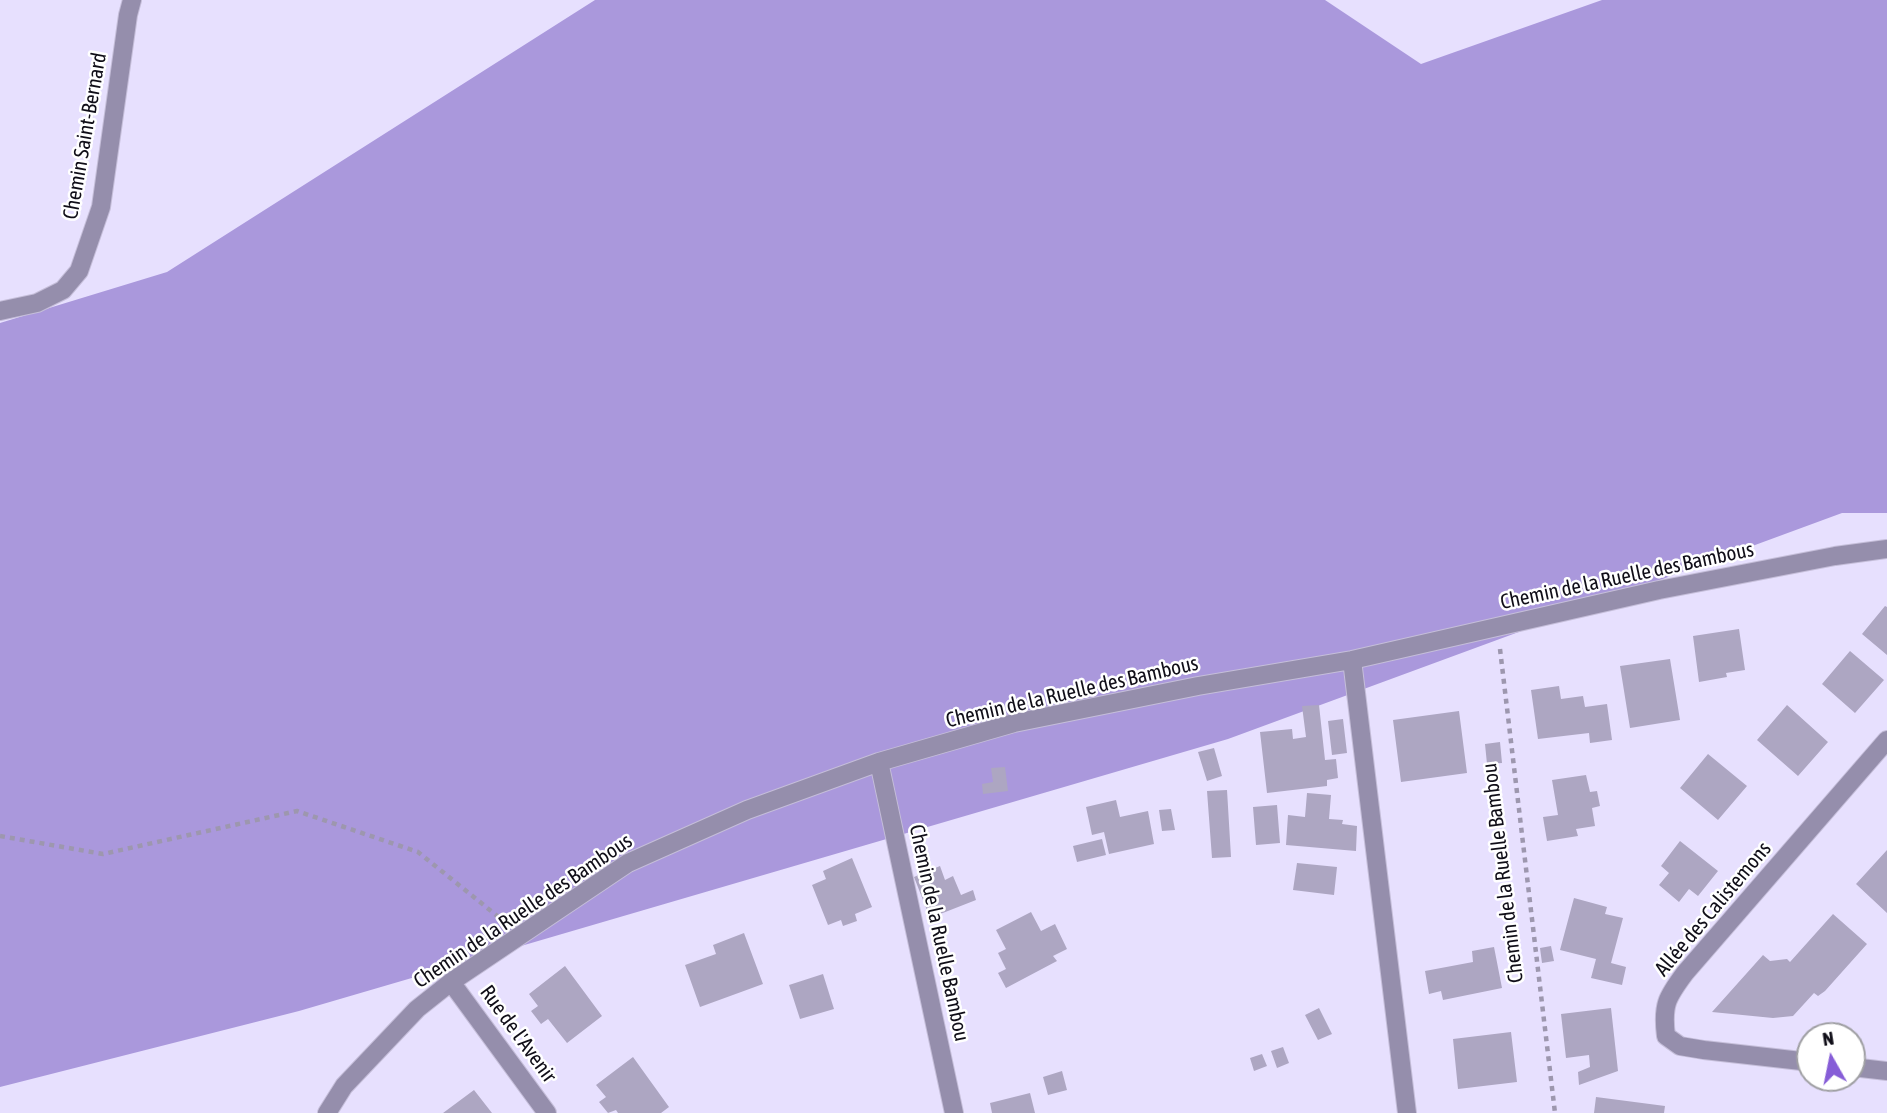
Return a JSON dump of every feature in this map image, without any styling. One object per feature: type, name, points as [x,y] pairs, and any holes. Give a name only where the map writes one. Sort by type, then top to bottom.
[{"type":"street","name":"Chemin Saint-Bernard","points":[[0,311],[37,303],[63,290],[79,271],[101,207],[132,0]]},
{"type":"street","name":"Chemin de la Ruelle des Bambous","points":[[327,1113],[344,1086],[398,1027],[451,982],[628,863],[747,810],[879,762],[1014,723],[1198,686],[1352,660],[1659,590],[1835,556],[1887,549]]},
{"type":"street","points":[[1352,660],[1407,1113]]},
{"type":"street","name":"Allée des Calistemons","points":[[1796,1060],[1681,1046],[1667,1036],[1663,1014],[1671,993],[1685,973],[1887,740]]},
{"type":"street","name":"Chemin de la Ruelle Bambou","points":[[879,762],[954,1113]]},
{"type":"street","name":"Rue de l'Avenir","points":[[451,982],[547,1113]]},
{"type":"street","points":[[1866,1069],[1887,1071]]},
{"type":"path","name":"Chemin de la Ruelle Bambou","points":[[1498,627],[1555,1113]]},
{"type":"path","points":[[0,836],[103,854],[297,811],[418,852],[522,935]]},
{"type":"shaded area","points":[[595,0],[1325,0],[1421,64],[1602,0],[1887,0],[1887,513],[1842,513],[1228,739],[299,1011],[0,1087],[0,323],[167,272]]},
{"type":"building","points":[[1885,606],[1887,607],[1887,655],[1862,634]]},
{"type":"building","points":[[1739,629],[1745,670],[1726,673],[1727,677],[1699,682],[1693,636]]},
{"type":"building","points":[[1850,651],[1884,680],[1855,713],[1822,684]]},
{"type":"building","points":[[1670,659],[1680,720],[1630,728],[1620,666]]},
{"type":"building","points":[[1559,686],[1561,699],[1583,696],[1585,707],[1607,704],[1612,740],[1590,743],[1589,733],[1538,739],[1531,690]]},
{"type":"building","points":[[1319,705],[1325,760],[1336,759],[1338,778],[1327,780],[1327,786],[1267,793],[1260,732],[1292,729],[1293,739],[1306,737],[1302,706]]},
{"type":"building","points":[[1787,705],[1828,742],[1798,776],[1757,740]]},
{"type":"building","points":[[1459,711],[1467,773],[1401,782],[1393,720]]},
{"type":"building","points":[[1343,719],[1347,753],[1332,755],[1328,721]]},
{"type":"building","points":[[1500,742],[1502,763],[1487,764],[1485,744]]},
{"type":"building","points":[[1214,748],[1222,776],[1207,781],[1198,752]]},
{"type":"building","points":[[1708,754],[1747,786],[1718,820],[1680,788]]},
{"type":"building","points":[[1005,767],[1008,791],[983,794],[982,784],[993,782],[991,768]]},
{"type":"building","points":[[1586,775],[1590,792],[1597,791],[1600,806],[1592,808],[1595,826],[1576,829],[1578,836],[1547,841],[1543,817],[1558,815],[1552,780]]},
{"type":"building","points":[[1227,790],[1231,857],[1212,858],[1207,791]]},
{"type":"building","points":[[1307,793],[1331,795],[1329,819],[1343,820],[1342,824],[1357,826],[1356,851],[1286,845],[1288,815],[1305,817]]},
{"type":"building","points":[[1116,800],[1120,817],[1148,811],[1154,844],[1109,854],[1104,832],[1092,835],[1086,807]]},
{"type":"building","points":[[1277,805],[1280,843],[1256,845],[1253,807]]},
{"type":"building","points":[[1171,809],[1175,830],[1162,831],[1159,810]]},
{"type":"building","points":[[1102,839],[1106,855],[1077,862],[1073,846]]},
{"type":"building","points":[[1680,841],[1718,871],[1698,896],[1689,889],[1679,902],[1659,885],[1669,873],[1661,866]]},
{"type":"building","points":[[1887,850],[1887,913],[1856,884]]},
{"type":"building","points":[[852,858],[872,907],[855,914],[857,921],[843,926],[841,920],[828,925],[812,885],[826,879],[823,871]]},
{"type":"building","points":[[1297,863],[1337,867],[1334,895],[1293,890]]},
{"type":"building","points":[[940,866],[945,880],[953,876],[961,895],[973,890],[976,900],[930,918],[914,877]]},
{"type":"building","points":[[1574,898],[1607,907],[1605,914],[1623,918],[1611,963],[1626,967],[1622,985],[1591,978],[1596,959],[1560,950]]},
{"type":"building","points":[[1031,912],[1041,931],[1055,924],[1067,949],[1053,956],[1057,961],[1006,988],[998,973],[1006,969],[998,953],[1006,949],[996,930]]},
{"type":"building","points":[[1833,914],[1867,944],[1825,991],[1818,996],[1814,993],[1793,1016],[1773,1018],[1712,1012],[1763,955],[1770,961],[1787,959],[1790,962]]},
{"type":"building","points":[[744,933],[763,984],[700,1007],[685,965],[716,954],[713,945]]},
{"type":"building","points":[[1551,946],[1554,961],[1542,963],[1540,948]]},
{"type":"building","points":[[1494,947],[1502,988],[1443,1000],[1441,991],[1429,994],[1425,971],[1473,962],[1472,951]]},
{"type":"building","points":[[565,966],[602,1016],[567,1043],[548,1019],[541,1024],[531,1011],[538,1006],[529,994]]},
{"type":"building","points":[[823,974],[834,1009],[800,1019],[789,985]]},
{"type":"building","points":[[1319,1008],[1332,1034],[1318,1040],[1305,1015]]},
{"type":"building","points":[[1611,1008],[1618,1071],[1579,1085],[1578,1072],[1590,1067],[1589,1055],[1566,1058],[1561,1014]]},
{"type":"building","points":[[1511,1032],[1517,1082],[1458,1089],[1453,1039]]},
{"type":"building","points":[[1283,1047],[1289,1063],[1277,1068],[1271,1051]]},
{"type":"building","points":[[1262,1054],[1267,1066],[1254,1071],[1250,1058]]},
{"type":"building","points":[[633,1057],[669,1107],[661,1113],[618,1113],[616,1110],[608,1113],[599,1102],[606,1097],[596,1085]]},
{"type":"building","points":[[1062,1071],[1067,1090],[1048,1095],[1043,1077]]},
{"type":"building","points":[[474,1090],[492,1113],[443,1113]]},
{"type":"building","points":[[1030,1093],[1035,1113],[992,1113],[990,1103]]},
{"type":"building","points":[[1596,1097],[1665,1106],[1664,1113],[1594,1113]]}]
